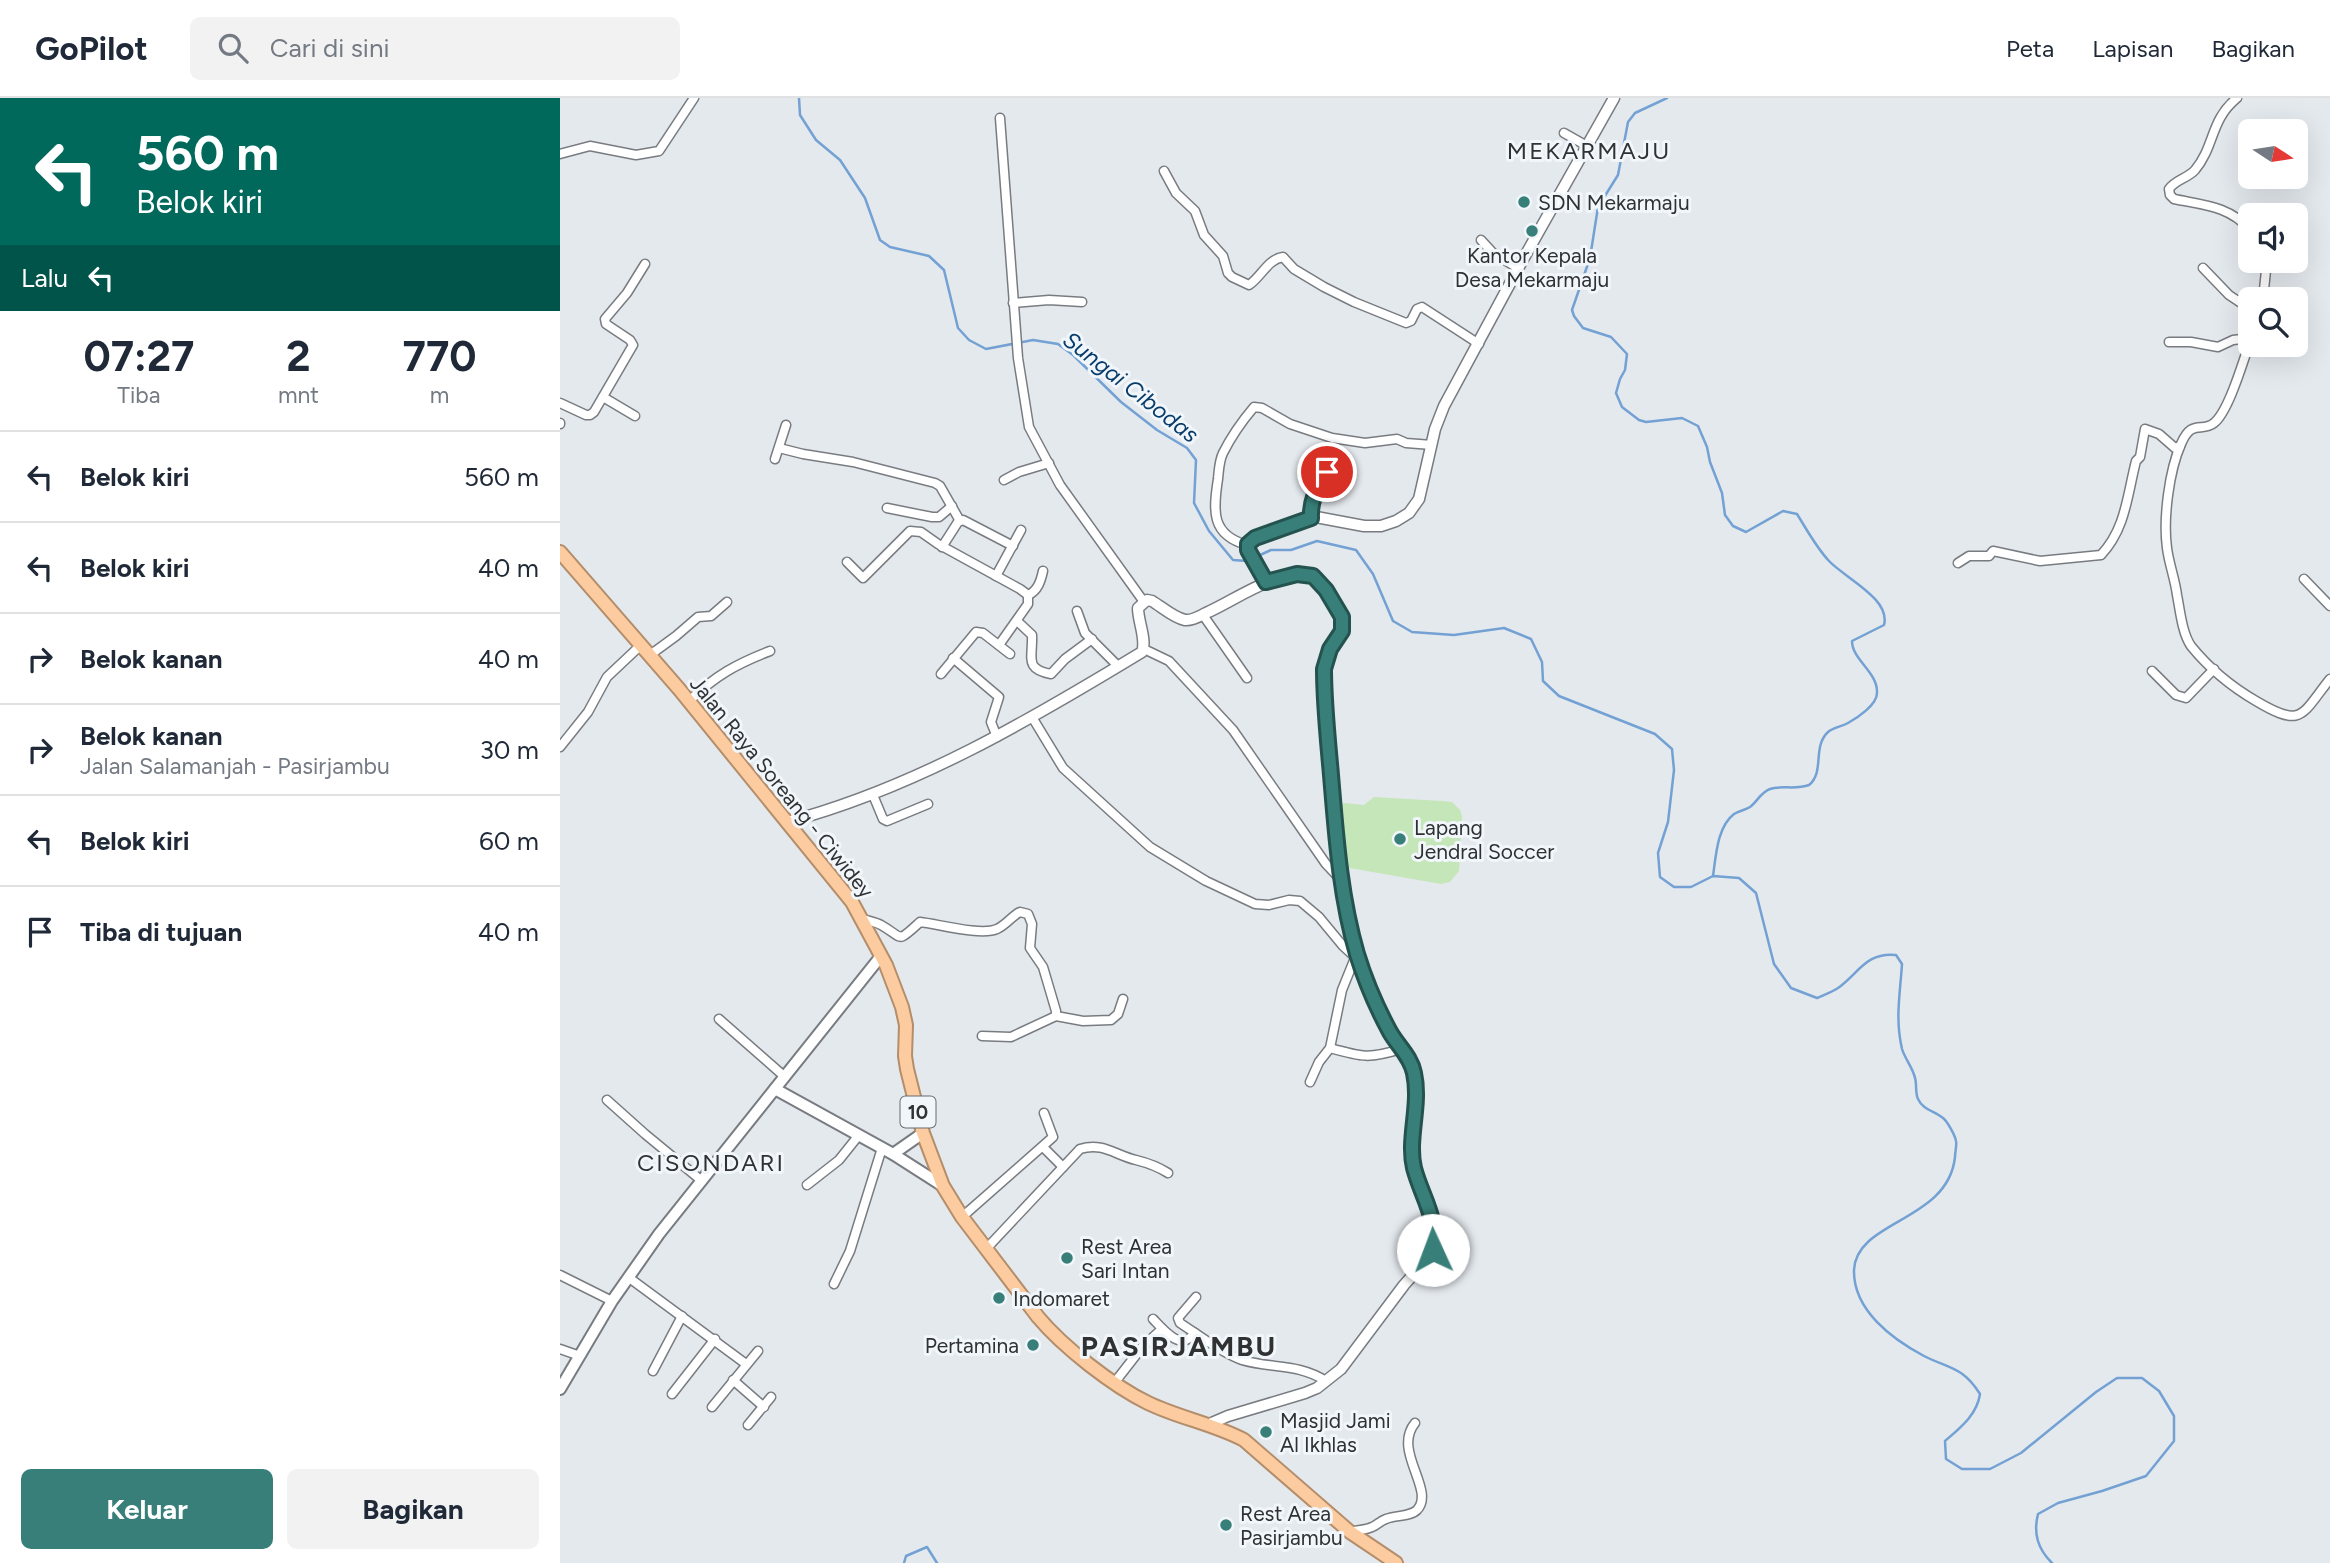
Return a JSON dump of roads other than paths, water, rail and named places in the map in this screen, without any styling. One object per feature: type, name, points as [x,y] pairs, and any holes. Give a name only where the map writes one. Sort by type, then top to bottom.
[{"type":"highway","name":"Jalan Raya Soreang - Ciwidey","points":[[560,552],[689,701],[836,880],[863,919],[902,1007],[906,1025],[905,1056],[923,1133],[943,1186],[962,1217],[1048,1329],[1115,1382],[1149,1404],[1227,1431],[1252,1446],[1350,1532],[1396,1563]]},
{"type":"main road","points":[[560,1389],[628,1277],[881,956]]},
{"type":"main road","points":[[775,1089],[893,1154],[943,1186]]},
{"type":"main road","points":[[893,1154],[923,1133]]},
{"type":"street","points":[[560,154],[590,146],[636,155],[659,151],[694,98]]},
{"type":"street","points":[[1249,549],[1255,538],[1311,518],[1373,526],[1396,521],[1409,513],[1419,499],[1438,418],[1518,268],[1614,98]]},
{"type":"street","points":[[2237,98],[2219,116],[2204,155],[2195,170],[2169,189],[2174,199],[2216,206],[2238,219]]},
{"type":"street","points":[[1000,118],[1014,320],[1029,426],[1060,485],[1144,602]]},
{"type":"street","points":[[1564,133],[1587,146]]},
{"type":"street","points":[[1164,172],[1176,193],[1195,211],[1204,234],[1223,256],[1228,273],[1245,285],[1259,277],[1271,261],[1283,257],[1302,275],[1354,302],[1406,323],[1411,321],[1417,309],[1426,308],[1479,344]]},
{"type":"street","points":[[1481,240],[1493,253],[1518,268]]},
{"type":"street","points":[[560,402],[590,415],[603,397],[633,345],[630,340],[606,324],[605,319],[645,264]]},
{"type":"street","points":[[2203,268],[2238,301]]},
{"type":"street","points":[[1013,303],[1049,300],[1082,302]]},
{"type":"street","points":[[2169,342],[2191,342],[2218,347],[2238,340]]},
{"type":"street","points":[[2244,357],[2224,410],[2215,423],[2190,429],[2174,464],[2166,547],[2187,638],[2214,669],[2263,705],[2280,713],[2295,716],[2303,714],[2330,679]]},
{"type":"street","points":[[603,397],[635,416]]},
{"type":"street","points":[[1266,582],[1249,549],[1224,534],[1214,505],[1223,454],[1254,407],[1262,408],[1290,424],[1332,438],[1365,443],[1397,439],[1406,443],[1432,444]]},
{"type":"street","points":[[775,459],[786,425]]},
{"type":"street","points":[[1958,564],[1969,556],[1989,556],[1993,551],[2040,561],[2101,555],[2123,521],[2126,499],[2136,461],[2140,457],[2145,429],[2175,447],[2180,446]]},
{"type":"street","points":[[779,448],[853,461],[940,485],[960,521]]},
{"type":"street","points":[[1311,518],[1310,506],[1313,497],[1336,456]]},
{"type":"street","points":[[1003,480],[1049,463]]},
{"type":"street","points":[[887,508],[939,517],[952,506]]},
{"type":"street","points":[[907,512],[915,530],[1028,595]]},
{"type":"street","points":[[960,521],[964,520],[1013,546]]},
{"type":"street","points":[[942,547],[960,521]]},
{"type":"street","points":[[848,562],[863,578],[910,531],[915,530]]},
{"type":"street","points":[[996,576],[1021,530]]},
{"type":"street","points":[[1028,595],[1033,593],[1039,584],[1043,571]]},
{"type":"street","points":[[1144,649],[1138,613],[1138,608],[1144,602],[1152,601],[1186,620],[1203,615],[1266,582],[1297,574],[1313,576],[1326,590],[1342,617],[1342,631],[1330,649],[1324,669],[1338,856],[1355,954],[1388,1028],[1411,1064],[1414,1075],[1416,1119],[1412,1155],[1433,1221],[1433,1250],[1341,1369],[1305,1394],[1207,1424]]},
{"type":"street","points":[[2304,579],[2330,606]]},
{"type":"street","points":[[999,645],[1028,604],[1028,595]]},
{"type":"street","points":[[560,747],[588,712],[613,670],[645,650],[677,636],[698,617],[711,616],[727,602]]},
{"type":"street","points":[[1077,611],[1082,628],[1118,666]]},
{"type":"street","points":[[1203,615],[1247,678]]},
{"type":"street","points":[[1017,621],[1032,635],[1031,663],[1043,673],[1051,674],[1065,659],[1092,639]]},
{"type":"street","points":[[941,674],[976,632],[983,632],[1010,654]]},
{"type":"street","points":[[1144,649],[1169,661],[1233,730],[1326,864],[1343,881]]},
{"type":"street","points":[[787,822],[873,795],[997,737],[1144,649]]},
{"type":"street","points":[[689,701],[728,669],[770,651]]},
{"type":"street","points":[[953,658],[999,697],[991,722],[997,737]]},
{"type":"street","points":[[2152,671],[2176,695],[2186,698],[2214,669]]},
{"type":"street","points":[[1032,717],[1063,768],[1150,847],[1206,881],[1255,904],[1300,901],[1319,917],[1343,946],[1355,954]]},
{"type":"street","points":[[873,795],[883,819],[887,821],[928,804]]},
{"type":"street","points":[[863,919],[900,937],[920,922],[958,928],[998,929],[1013,915],[1025,912],[1032,924],[1030,948],[1044,967],[1056,1016]]},
{"type":"street","points":[[1310,1082],[1319,1062],[1330,1048],[1342,990],[1355,954]]},
{"type":"street","points":[[982,1036],[1012,1037],[1056,1016],[1083,1021],[1111,1020],[1118,1014],[1123,999]]},
{"type":"street","points":[[719,1019],[785,1077]]},
{"type":"street","points":[[1330,1048],[1370,1057],[1401,1049]]},
{"type":"street","points":[[607,1100],[702,1181]]},
{"type":"street","points":[[962,1217],[1053,1137],[1044,1113]]},
{"type":"street","points":[[807,1185],[832,1166],[859,1135]]},
{"type":"street","points":[[986,1249],[1080,1149],[1099,1146],[1111,1149],[1168,1173]]},
{"type":"street","points":[[1043,1147],[1063,1167]]},
{"type":"street","points":[[834,1284],[850,1251],[882,1148]]},
{"type":"street","points":[[560,1275],[612,1301]]},
{"type":"street","points":[[628,1277],[746,1364]]},
{"type":"street","points":[[1196,1297],[1178,1318],[1180,1323],[1195,1333],[1242,1360],[1298,1368],[1326,1381]]},
{"type":"street","points":[[653,1371],[682,1316]]},
{"type":"street","points":[[1153,1319],[1162,1329],[1182,1342],[1195,1333]]},
{"type":"street","points":[[1115,1382],[1143,1346],[1162,1329]]},
{"type":"street","points":[[672,1394],[715,1339]]},
{"type":"street","points":[[560,1349],[580,1356]]},
{"type":"street","points":[[712,1407],[758,1350]]},
{"type":"street","points":[[733,1380],[764,1407]]},
{"type":"street","points":[[748,1425],[771,1397]]},
{"type":"street","points":[[1350,1532],[1371,1528],[1383,1520],[1410,1514],[1422,1501],[1422,1492],[1411,1466],[1408,1436],[1415,1423]]},
{"type":"waterway","name":"Sungai Cibodas","points":[[799,98],[800,115],[816,140],[840,160],[865,198],[880,240],[890,247],[929,256],[944,270],[958,328],[969,340],[986,349],[1033,340],[1058,344],[1121,402],[1157,430],[1187,448],[1196,460],[1194,503],[1209,531],[1233,560],[1247,561],[1271,550],[1291,550],[1317,541],[1356,550],[1373,574],[1393,621],[1412,632],[1454,635],[1504,628],[1531,639],[1542,662],[1543,681],[1559,696],[1655,734],[1672,749],[1674,770],[1668,822],[1658,853],[1660,877],[1674,887],[1691,887],[1713,876],[1739,878],[1756,893],[1774,964],[1791,988],[1817,998],[1838,988],[1870,960],[1896,955],[1902,964],[1898,1017],[1902,1049],[1914,1074],[1920,1103],[1943,1118],[1953,1132],[1956,1143],[1955,1157],[1949,1178],[1937,1195],[1870,1240],[1859,1253],[1854,1270],[1855,1284],[1867,1310],[1888,1332],[1924,1356],[1968,1378],[1980,1394],[1972,1415],[1945,1441],[1946,1459],[1962,1469],[1990,1469],[2021,1453],[2117,1378],[2142,1378],[2159,1391],[2174,1416],[2174,1441],[2146,1476],[2058,1503],[2038,1514],[2038,1541],[2052,1563]]},
{"type":"waterway","points":[[1667,98],[1635,113],[1628,122],[1618,175],[1598,207],[1590,258],[1572,310],[1574,316],[1583,328],[1611,337],[1627,354],[1625,370],[1616,393],[1622,407],[1646,422],[1682,418],[1698,426],[1722,493],[1725,515],[1733,526],[1746,532],[1783,511],[1797,514],[1824,556],[1874,598],[1884,615],[1884,625],[1852,641],[1856,654],[1874,679],[1877,693],[1874,702],[1848,723],[1830,730],[1823,738],[1814,780],[1809,785],[1770,789],[1750,807],[1734,814],[1728,820],[1718,842],[1713,876]]},
{"type":"waterway","points":[[904,1563],[906,1556],[927,1547],[937,1563]]},
{"type":"place","name":"SDN Mekarmaju","points":[[1524,202]]},
{"type":"place","name":"Kantor Kepala Desa Mekarmaju","points":[[1532,231]]},
{"type":"place","name":"Lapang Jendral Soccer","points":[[1400,839]]},
{"type":"place","name":"Rest Area Sari Intan","points":[[1067,1258]]},
{"type":"place","name":"Indomaret","points":[[999,1298]]},
{"type":"place","name":"Pertamina","points":[[1033,1345]]},
{"type":"place","name":"Masjid Jami Al Ikhlas","points":[[1266,1432]]},
{"type":"place","name":"Rest Area Pasirjambu","points":[[1226,1525]]},
{"type":"district","name":"MEKARMAJU","points":[[1589,150]]},
{"type":"district","name":"CISONDARI","points":[[711,1162]]},
{"type":"district","name":"PASIRJAMBU","points":[[1179,1346]]}]
